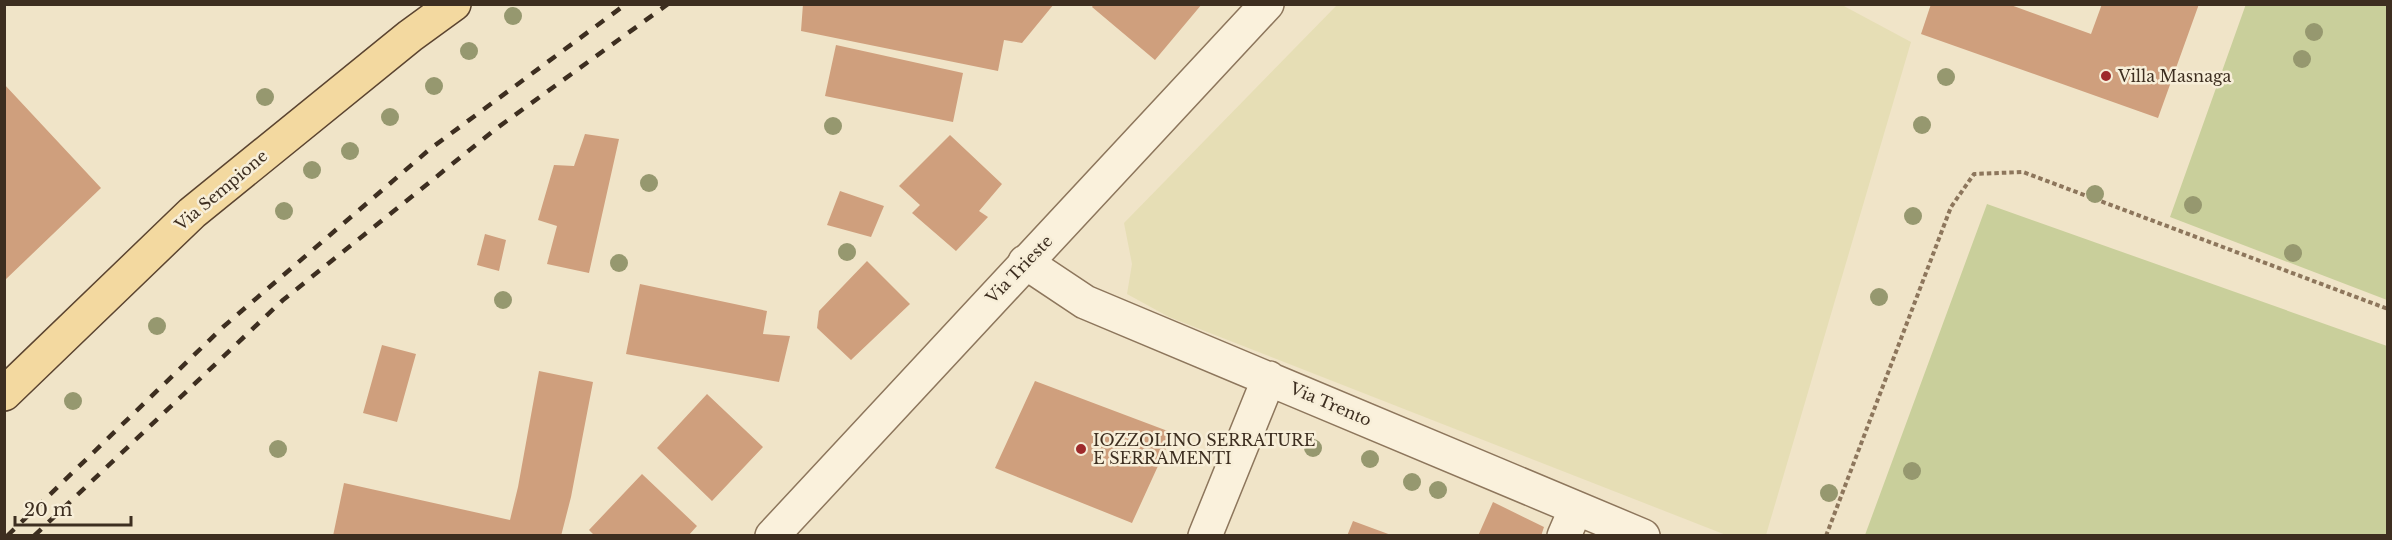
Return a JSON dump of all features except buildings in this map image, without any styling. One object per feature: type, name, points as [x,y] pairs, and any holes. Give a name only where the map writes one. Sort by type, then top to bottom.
[{"type":"main road","name":"Via Sempione","points":[[4,394],[192,213],[410,36],[454,4]]},
{"type":"street","name":"Via Trieste","points":[[772,536],[1267,4]]},
{"type":"street","name":"Via Trento","points":[[1025,262],[1085,302],[1269,378],[1570,522],[1643,536]]},
{"type":"street","points":[[1205,536],[1269,378]]},
{"type":"path","points":[[1826,536],[1951,207],[1974,174],[2023,172],[2388,309]]},
{"type":"shaded area","points":[[1337,5],[1842,5],[1911,42],[1766,535],[1726,535],[1169,317],[1127,294],[1132,264],[1124,223]]},
{"type":"green space","points":[[2246,4],[2387,5],[2387,300],[2170,217]]},
{"type":"green space","points":[[1987,204],[2387,346],[2387,535],[1865,535]]},
{"type":"railway","points":[[7,536],[223,327],[430,149],[626,4]]},
{"type":"railway","points":[[34,536],[283,300],[497,128],[668,4]]},
{"type":"place","name":"Villa Masnaga","points":[[2106,76]]},
{"type":"place","name":"IOZZOLINO SERRATURE E SERRAMENTI","points":[[1081,449]]}]
